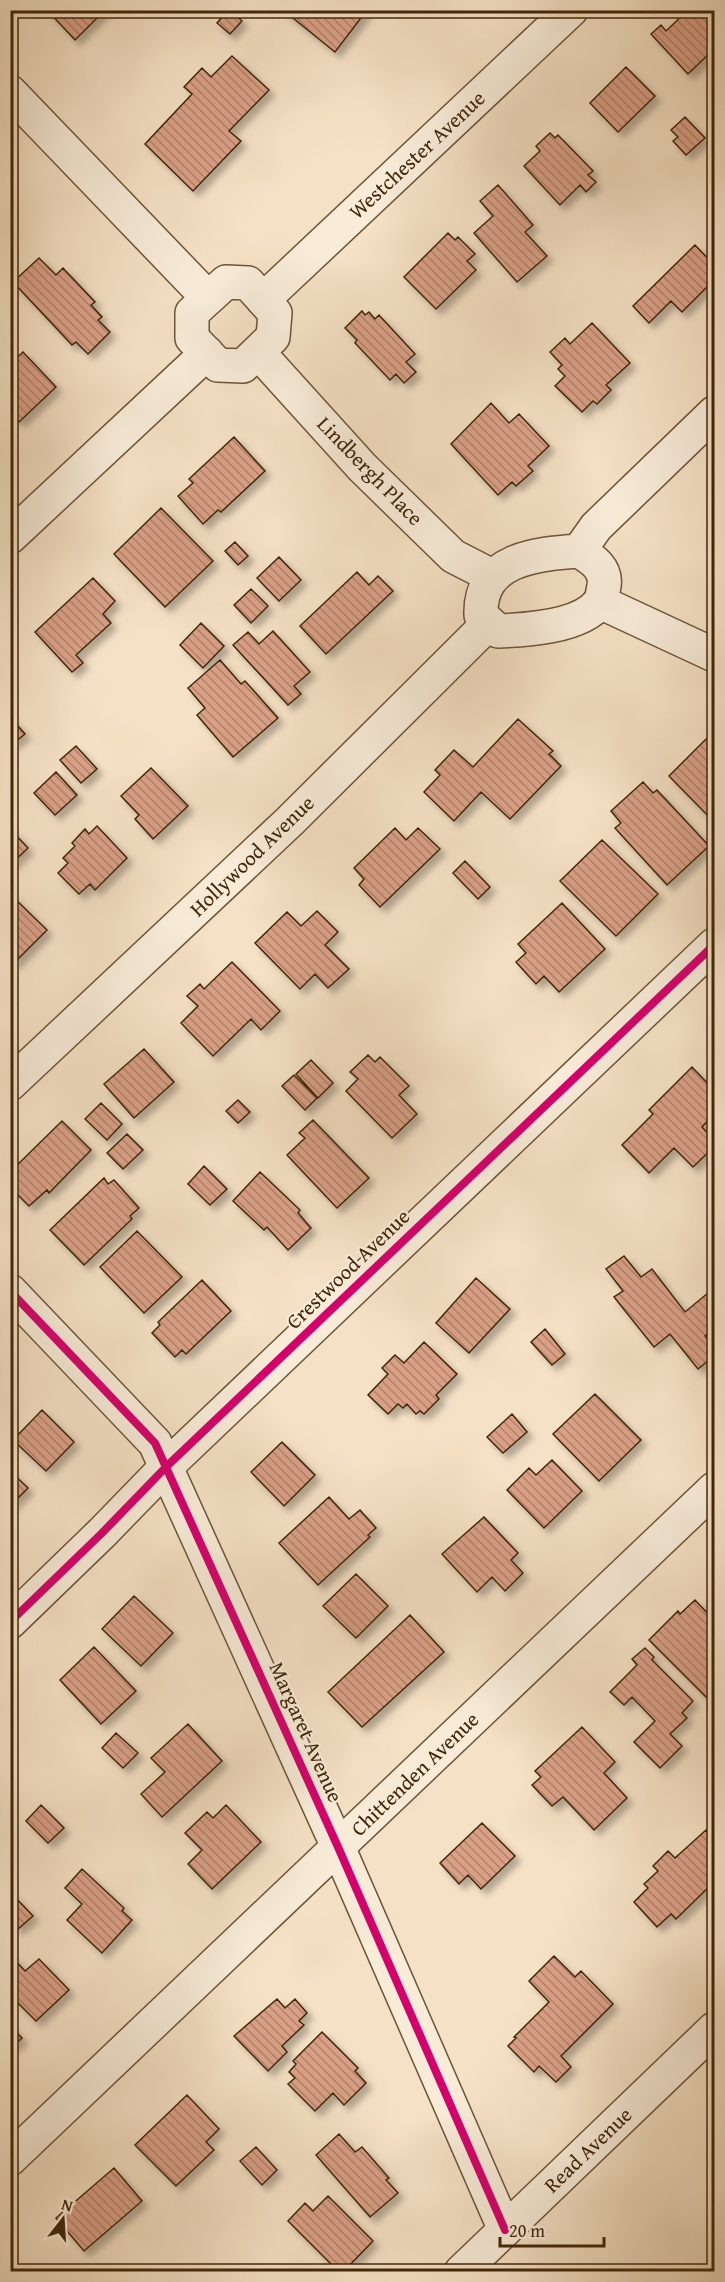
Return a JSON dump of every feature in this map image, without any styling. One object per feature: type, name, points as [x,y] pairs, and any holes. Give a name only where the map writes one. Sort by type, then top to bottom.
[{"type":"street","name":"Westchester Avenue","points":[[263,300],[571,10]]},
{"type":"street","points":[[10,92],[208,298]]},
{"type":"street","points":[[226,282],[248,283],[263,300],[275,313],[273,337],[243,366],[218,365],[192,338],[192,313],[226,282]]},
{"type":"street","name":"Lindbergh Place","points":[[258,352],[362,467],[453,555],[492,576]]},
{"type":"street","points":[[10,537],[207,353]]},
{"type":"street","points":[[579,551],[596,527],[714,413]]},
{"type":"street","points":[[579,551],[596,561],[605,579],[600,602],[581,617],[528,630],[498,630],[481,615],[480,599],[492,576],[514,562],[546,554],[579,551]]},
{"type":"street","points":[[600,602],[714,655]]},
{"type":"street","name":"Hollywood Avenue","points":[[10,1084],[290,821],[489,622]]},
{"type":"street","name":"Crestwood Avenue","points":[[10,1622],[167,1466],[714,945]]},
{"type":"street","name":"Margaret Avenue","points":[[10,1291],[154,1443],[167,1466],[338,1847],[505,2230]]},
{"type":"street","name":"Chittenden Avenue","points":[[10,2159],[714,1489]]},
{"type":"street","name":"Read Avenue","points":[[461,2271],[714,2029]]},
{"type":"building","points":[[47,10],[105,10],[75,40]]},
{"type":"building","points":[[228,10],[242,21],[230,34],[217,23]]},
{"type":"building","points":[[283,10],[367,10],[335,52]]},
{"type":"building","points":[[688,10],[704,10],[714,21],[714,49],[688,74],[651,34],[661,25],[666,31]]},
{"type":"building","points":[[232,56],[269,90],[229,131],[241,141],[193,191],[145,144],[192,94],[184,87],[202,68],[211,77]]},
{"type":"building","points":[[626,67],[655,96],[618,132],[590,103]]},
{"type":"building","points":[[685,117],[705,138],[686,155],[673,141],[678,137],[671,130]]},
{"type":"building","points":[[550,133],[555,138],[558,135],[593,171],[588,175],[596,182],[586,192],[580,185],[560,205],[524,166],[540,151],[536,146]]},
{"type":"building","points":[[498,185],[533,225],[525,232],[547,256],[517,282],[474,233],[493,216],[480,201]]},
{"type":"building","points":[[448,233],[455,240],[458,237],[475,254],[467,261],[476,270],[436,309],[404,277]]},
{"type":"building","points":[[695,245],[714,265],[714,280],[682,312],[671,301],[649,323],[633,306]]},
{"type":"building","points":[[39,258],[56,275],[63,268],[95,302],[91,305],[102,317],[98,320],[110,332],[88,354],[76,342],[72,345],[13,282]]},
{"type":"building","points":[[362,311],[365,315],[369,312],[375,319],[379,315],[415,354],[406,362],[416,372],[404,383],[396,374],[390,380],[355,343],[357,340],[345,328]]},
{"type":"building","points":[[592,323],[630,363],[606,385],[611,390],[597,404],[593,401],[582,412],[555,386],[565,376],[558,369],[562,365],[550,352],[565,338],[570,344]]},
{"type":"building","points":[[23,352],[56,387],[19,422],[14,416],[10,420],[10,364]]},
{"type":"building","points":[[491,403],[509,423],[519,414],[549,446],[528,466],[533,471],[516,486],[512,482],[498,495],[451,444]]},
{"type":"building","points":[[234,437],[265,471],[221,512],[218,510],[203,524],[178,496],[193,483],[189,479]]},
{"type":"building","points":[[161,508],[213,561],[165,607],[114,554]]},
{"type":"building","points":[[235,542],[248,556],[238,565],[225,551]]},
{"type":"building","points":[[279,557],[301,580],[279,601],[257,578]]},
{"type":"building","points":[[357,572],[369,585],[378,576],[393,591],[326,654],[300,626]]},
{"type":"building","points":[[93,578],[115,601],[103,614],[111,623],[76,655],[83,663],[72,672],[35,632]]},
{"type":"building","points":[[251,589],[268,606],[251,623],[234,605]]},
{"type":"building","points":[[201,623],[224,646],[203,668],[180,645]]},
{"type":"building","points":[[273,631],[310,672],[294,686],[301,694],[288,705],[233,645],[248,632],[259,644]]},
{"type":"building","points":[[220,660],[241,684],[245,681],[278,718],[233,757],[197,715],[205,708],[188,688]]},
{"type":"building","points":[[10,717],[25,734],[10,746]]},
{"type":"building","points":[[518,719],[553,751],[549,754],[561,766],[510,819],[481,792],[454,821],[424,792],[440,775],[435,770],[454,750],[473,767]]},
{"type":"building","points":[[709,736],[714,742],[714,822],[669,776]]},
{"type":"building","points":[[76,746],[97,769],[81,783],[60,760]]},
{"type":"building","points":[[151,768],[188,806],[153,839],[135,819],[139,815],[121,796]]},
{"type":"building","points":[[56,772],[77,795],[55,815],[34,793]]},
{"type":"building","points":[[643,782],[653,793],[657,790],[709,846],[667,885],[615,828],[621,823],[611,811]]},
{"type":"building","points":[[97,826],[127,858],[95,890],[90,884],[79,894],[58,873],[68,863],[63,858],[75,846],[72,843],[85,829],[89,834]]},
{"type":"building","points":[[395,828],[406,840],[418,828],[440,849],[380,907],[359,885],[364,879],[354,868]]},
{"type":"building","points":[[10,829],[28,848],[10,865]]},
{"type":"building","points":[[602,840],[658,894],[616,936],[560,881]]},
{"type":"building","points":[[465,861],[490,887],[478,899],[453,873]]},
{"type":"building","points":[[10,894],[47,930],[13,964],[10,961]]},
{"type":"building","points":[[562,903],[605,949],[559,992],[544,976],[536,984],[516,962],[526,953],[518,944]]},
{"type":"building","points":[[317,911],[338,932],[325,945],[349,969],[328,988],[315,974],[300,989],[255,943],[287,912],[301,926]]},
{"type":"building","points":[[232,962],[280,1011],[261,1030],[251,1019],[213,1056],[181,1023],[198,1006],[187,996],[200,984],[204,989]]},
{"type":"building","points":[[144,1049],[174,1082],[134,1118],[104,1084]]},
{"type":"building","points":[[368,1055],[375,1062],[380,1057],[409,1086],[399,1095],[417,1114],[392,1138],[346,1091],[358,1079],[350,1072]]},
{"type":"building","points":[[311,1060],[333,1083],[318,1098],[296,1074]]},
{"type":"building","points":[[692,1067],[714,1090],[714,1114],[702,1127],[714,1140],[714,1147],[693,1167],[674,1148],[649,1173],[622,1145],[653,1114],[649,1110]]},
{"type":"building","points":[[294,1075],[317,1098],[305,1110],[282,1086]]},
{"type":"building","points":[[238,1100],[250,1112],[238,1123],[226,1111]]},
{"type":"building","points":[[101,1103],[122,1124],[107,1140],[85,1119]]},
{"type":"building","points":[[313,1120],[369,1178],[337,1208],[287,1155],[305,1138],[299,1133]]},
{"type":"building","points":[[62,1121],[91,1150],[49,1193],[47,1190],[29,1206],[10,1187],[10,1172]]},
{"type":"building","points":[[127,1134],[143,1150],[123,1169],[107,1153]]},
{"type":"building","points":[[204,1166],[227,1189],[210,1205],[188,1184]]},
{"type":"building","points":[[260,1172],[300,1210],[298,1213],[311,1228],[288,1250],[267,1227],[264,1230],[233,1201]]},
{"type":"building","points":[[104,1178],[108,1184],[114,1180],[139,1208],[130,1216],[132,1219],[84,1265],[50,1230]]},
{"type":"building","points":[[137,1231],[182,1277],[144,1313],[100,1267]]},
{"type":"building","points":[[624,1256],[641,1277],[652,1269],[685,1312],[714,1288],[714,1329],[705,1336],[714,1349],[714,1356],[698,1369],[670,1334],[654,1347],[614,1297],[623,1291],[606,1269]]},
{"type":"building","points":[[476,1278],[510,1309],[469,1353],[436,1323]]},
{"type":"building","points":[[202,1280],[231,1311],[186,1354],[182,1350],[175,1357],[152,1333],[160,1325],[158,1322]]},
{"type":"building","points":[[545,1329],[565,1354],[552,1365],[531,1342]]},
{"type":"building","points":[[424,1342],[457,1374],[436,1395],[439,1399],[424,1414],[420,1411],[416,1414],[407,1404],[403,1408],[398,1404],[388,1414],[368,1395],[388,1374],[382,1368],[395,1355],[404,1363]]},
{"type":"building","points":[[595,1394],[641,1440],[599,1481],[553,1434]]},
{"type":"building","points":[[42,1410],[74,1442],[46,1471],[13,1440]]},
{"type":"building","points":[[512,1414],[527,1432],[503,1453],[487,1437]]},
{"type":"building","points":[[282,1442],[315,1475],[284,1506],[251,1472]]},
{"type":"building","points":[[552,1460],[582,1491],[544,1528],[507,1490],[529,1468],[536,1475]]},
{"type":"building","points":[[10,1471],[28,1488],[10,1506]]},
{"type":"building","points":[[329,1497],[349,1519],[360,1510],[376,1528],[368,1535],[370,1537],[318,1585],[279,1543]]},
{"type":"building","points":[[484,1517],[518,1553],[511,1560],[523,1573],[505,1591],[492,1577],[477,1592],[442,1554]]},
{"type":"building","points":[[356,1574],[388,1606],[356,1638],[323,1606]]},
{"type":"building","points":[[134,1596],[173,1633],[141,1666],[102,1629]]},
{"type":"building","points":[[695,1600],[714,1620],[714,1703],[649,1640],[678,1611],[680,1614]]},
{"type":"building","points":[[410,1615],[444,1652],[362,1727],[328,1692]]},
{"type":"building","points":[[94,1647],[136,1691],[101,1724],[60,1680]]},
{"type":"building","points":[[645,1648],[654,1657],[652,1660],[693,1701],[682,1713],[687,1718],[670,1734],[682,1746],[660,1768],[634,1742],[655,1721],[632,1697],[624,1705],[610,1692],[637,1665],[632,1659]]},
{"type":"building","points":[[188,1724],[222,1761],[162,1817],[141,1794],[165,1772],[151,1758]]},
{"type":"building","points":[[582,1727],[615,1762],[604,1773],[627,1798],[594,1830],[563,1797],[552,1806],[532,1785],[541,1777],[535,1771]]},
{"type":"building","points":[[116,1733],[138,1753],[123,1768],[102,1748]]},
{"type":"building","points":[[41,1805],[64,1828],[48,1843],[26,1821]]},
{"type":"building","points":[[226,1805],[261,1842],[212,1889],[188,1864],[202,1850],[185,1833],[207,1812],[213,1818]]},
{"type":"building","points":[[482,1823],[515,1856],[481,1889],[468,1875],[459,1884],[440,1863]]},
{"type":"building","points":[[706,1830],[714,1839],[714,1882],[676,1919],[671,1914],[657,1927],[634,1902],[648,1888],[644,1884],[658,1871],[653,1866],[668,1851],[675,1858]]},
{"type":"building","points":[[82,1869],[124,1908],[122,1911],[132,1920],[102,1953],[67,1920],[82,1904],[65,1888]]},
{"type":"building","points":[[11,1893],[33,1916],[18,1929],[10,1921]]},
{"type":"building","points":[[10,1955],[25,1971],[39,1959],[69,1990],[36,2021],[10,1995]]},
{"type":"building","points":[[554,1956],[575,1977],[581,1971],[613,2004],[561,2056],[571,2067],[556,2082],[539,2066],[534,2072],[508,2046],[549,2002],[529,1981]]},
{"type":"building","points":[[277,1999],[285,2008],[295,1999],[307,2013],[299,2021],[304,2025],[282,2046],[287,2052],[268,2071],[234,2036]]},
{"type":"building","points":[[10,2026],[22,2038],[10,2049]]},
{"type":"building","points":[[322,2032],[358,2068],[355,2071],[366,2083],[344,2105],[333,2093],[315,2111],[288,2084],[295,2078],[289,2072],[296,2064],[293,2061]]},
{"type":"building","points":[[187,2095],[219,2129],[206,2142],[214,2150],[176,2186],[135,2145]]},
{"type":"building","points":[[339,2134],[355,2152],[362,2147],[389,2178],[386,2180],[398,2193],[370,2217],[316,2155]]},
{"type":"building","points":[[256,2147],[277,2170],[262,2185],[240,2161]]},
{"type":"building","points":[[114,2168],[142,2201],[84,2251],[56,2218]]},
{"type":"building","points":[[328,2196],[373,2241],[343,2272],[339,2272],[288,2221],[305,2203],[313,2211]]},
{"type":"cycle path","points":[[10,1622],[167,1466],[714,945]]},
{"type":"cycle path","points":[[10,1291],[155,1443],[338,1847],[505,2230]]}]
